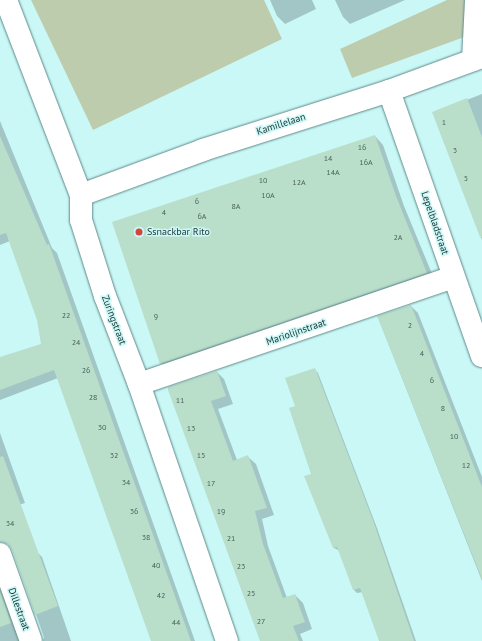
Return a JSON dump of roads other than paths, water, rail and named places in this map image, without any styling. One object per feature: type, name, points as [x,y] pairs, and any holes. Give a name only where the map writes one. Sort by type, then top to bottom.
[{"type":"street","name":"Zuringstraat","points":[[6,0],[81,195],[83,227],[105,296],[138,384],[227,641]]},
{"type":"street","points":[[476,0],[478,58]]},
{"type":"street","name":"Kamillelaan","points":[[81,195],[203,150],[389,91],[478,58]]},
{"type":"street","name":"Lepelbladstraat","points":[[389,91],[453,277],[482,356]]},
{"type":"street","name":"Mariolijnstraat","points":[[138,384],[453,277]]},
{"type":"street","name":"Dillestraat","points":[[0,554],[31,641]]},
{"type":"place","name":"Ssnackbar Rito","points":[[139,232]]}]
